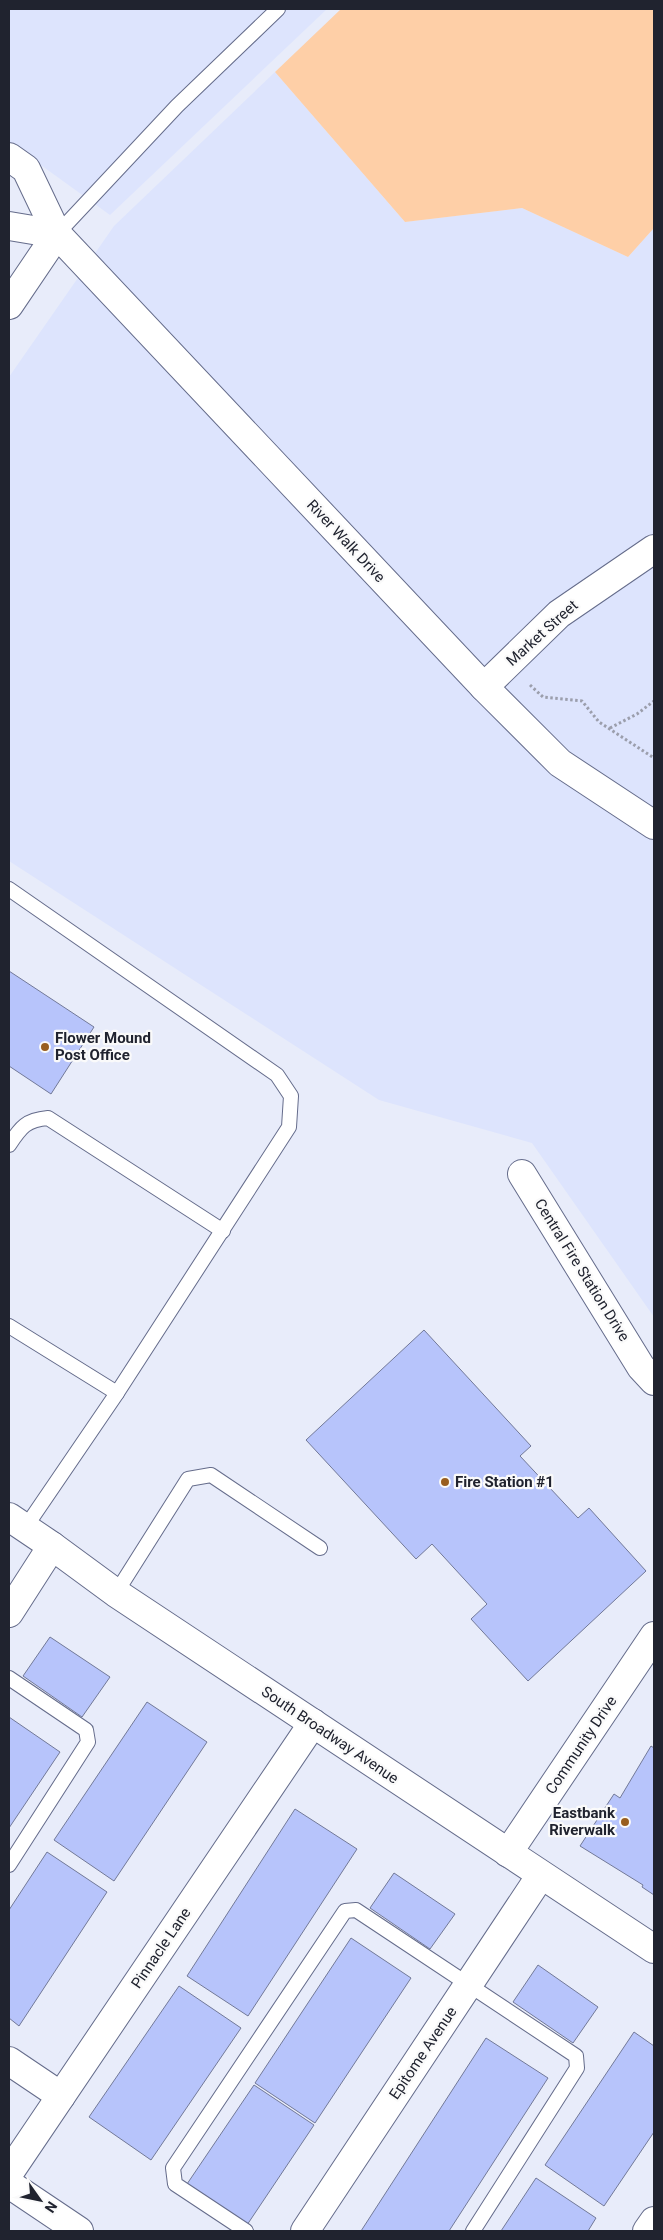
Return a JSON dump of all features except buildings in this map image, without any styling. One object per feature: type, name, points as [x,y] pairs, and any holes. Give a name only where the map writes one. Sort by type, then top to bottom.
[{"type":"street","name":"River Walk Drive","points":[[9,157],[26,169],[57,234],[484,687],[560,763],[654,825]]},
{"type":"street","points":[[9,226],[57,234],[9,305]]},
{"type":"street","name":"Market Street","points":[[484,687],[559,614],[654,549]]},
{"type":"street","name":"Central Fire Station Drive","points":[[522,1174],[650,1371]]},
{"type":"street","name":"South Broadway Avenue","points":[[17,1523],[52,1546],[116,1594],[654,1950]]},
{"type":"street","points":[[9,1612],[52,1546]]},
{"type":"street","name":"Community Drive","points":[[508,1853],[654,1636]]},
{"type":"street","name":"Pinnacle Lane","points":[[9,2173],[313,1723]]},
{"type":"street","name":"Epitome Avenue","points":[[305,2231],[541,1875]]},
{"type":"street","points":[[9,2062],[61,2096]]},
{"type":"street","points":[[9,2184],[79,2231]]},
{"type":"street","points":[[647,2231],[654,2221]]},
{"type":"lane","points":[[57,234],[177,106],[278,9]]},
{"type":"lane","points":[[9,889],[277,1074],[291,1096],[288,1127],[223,1231],[117,1393],[17,1523]]},
{"type":"lane","points":[[9,1145],[20,1128],[33,1119],[48,1118],[223,1231]]},
{"type":"lane","points":[[9,1326],[117,1393]]},
{"type":"lane","points":[[116,1594],[188,1479],[211,1475],[320,1548]]},
{"type":"lane","points":[[9,1678],[86,1730],[88,1742],[9,1864]]},
{"type":"lane","points":[[246,2231],[175,2184],[173,2168],[345,1911],[356,1910],[576,2056],[577,2068],[473,2231]]},
{"type":"path","points":[[543,697],[582,701],[599,722],[654,758]]},
{"type":"path","points":[[609,728],[637,714],[654,701]]},
{"type":"shaded area","points":[[9,9],[327,9],[110,215],[9,142]]},
{"type":"shaded area","points":[[341,9],[654,9],[654,228],[628,257],[522,208],[405,222],[275,72]]},
{"type":"shaded area","points":[[275,72],[405,222],[522,208],[628,257],[654,228],[654,1317],[532,1143],[379,1100],[9,861],[9,377],[114,226]]},
{"type":"place","name":"Flower Mound Post Office","points":[[45,1047]]},
{"type":"place","name":"Fire Station #1","points":[[445,1482]]},
{"type":"place","name":"Eastbank Riverwalk","points":[[625,1822]]}]
